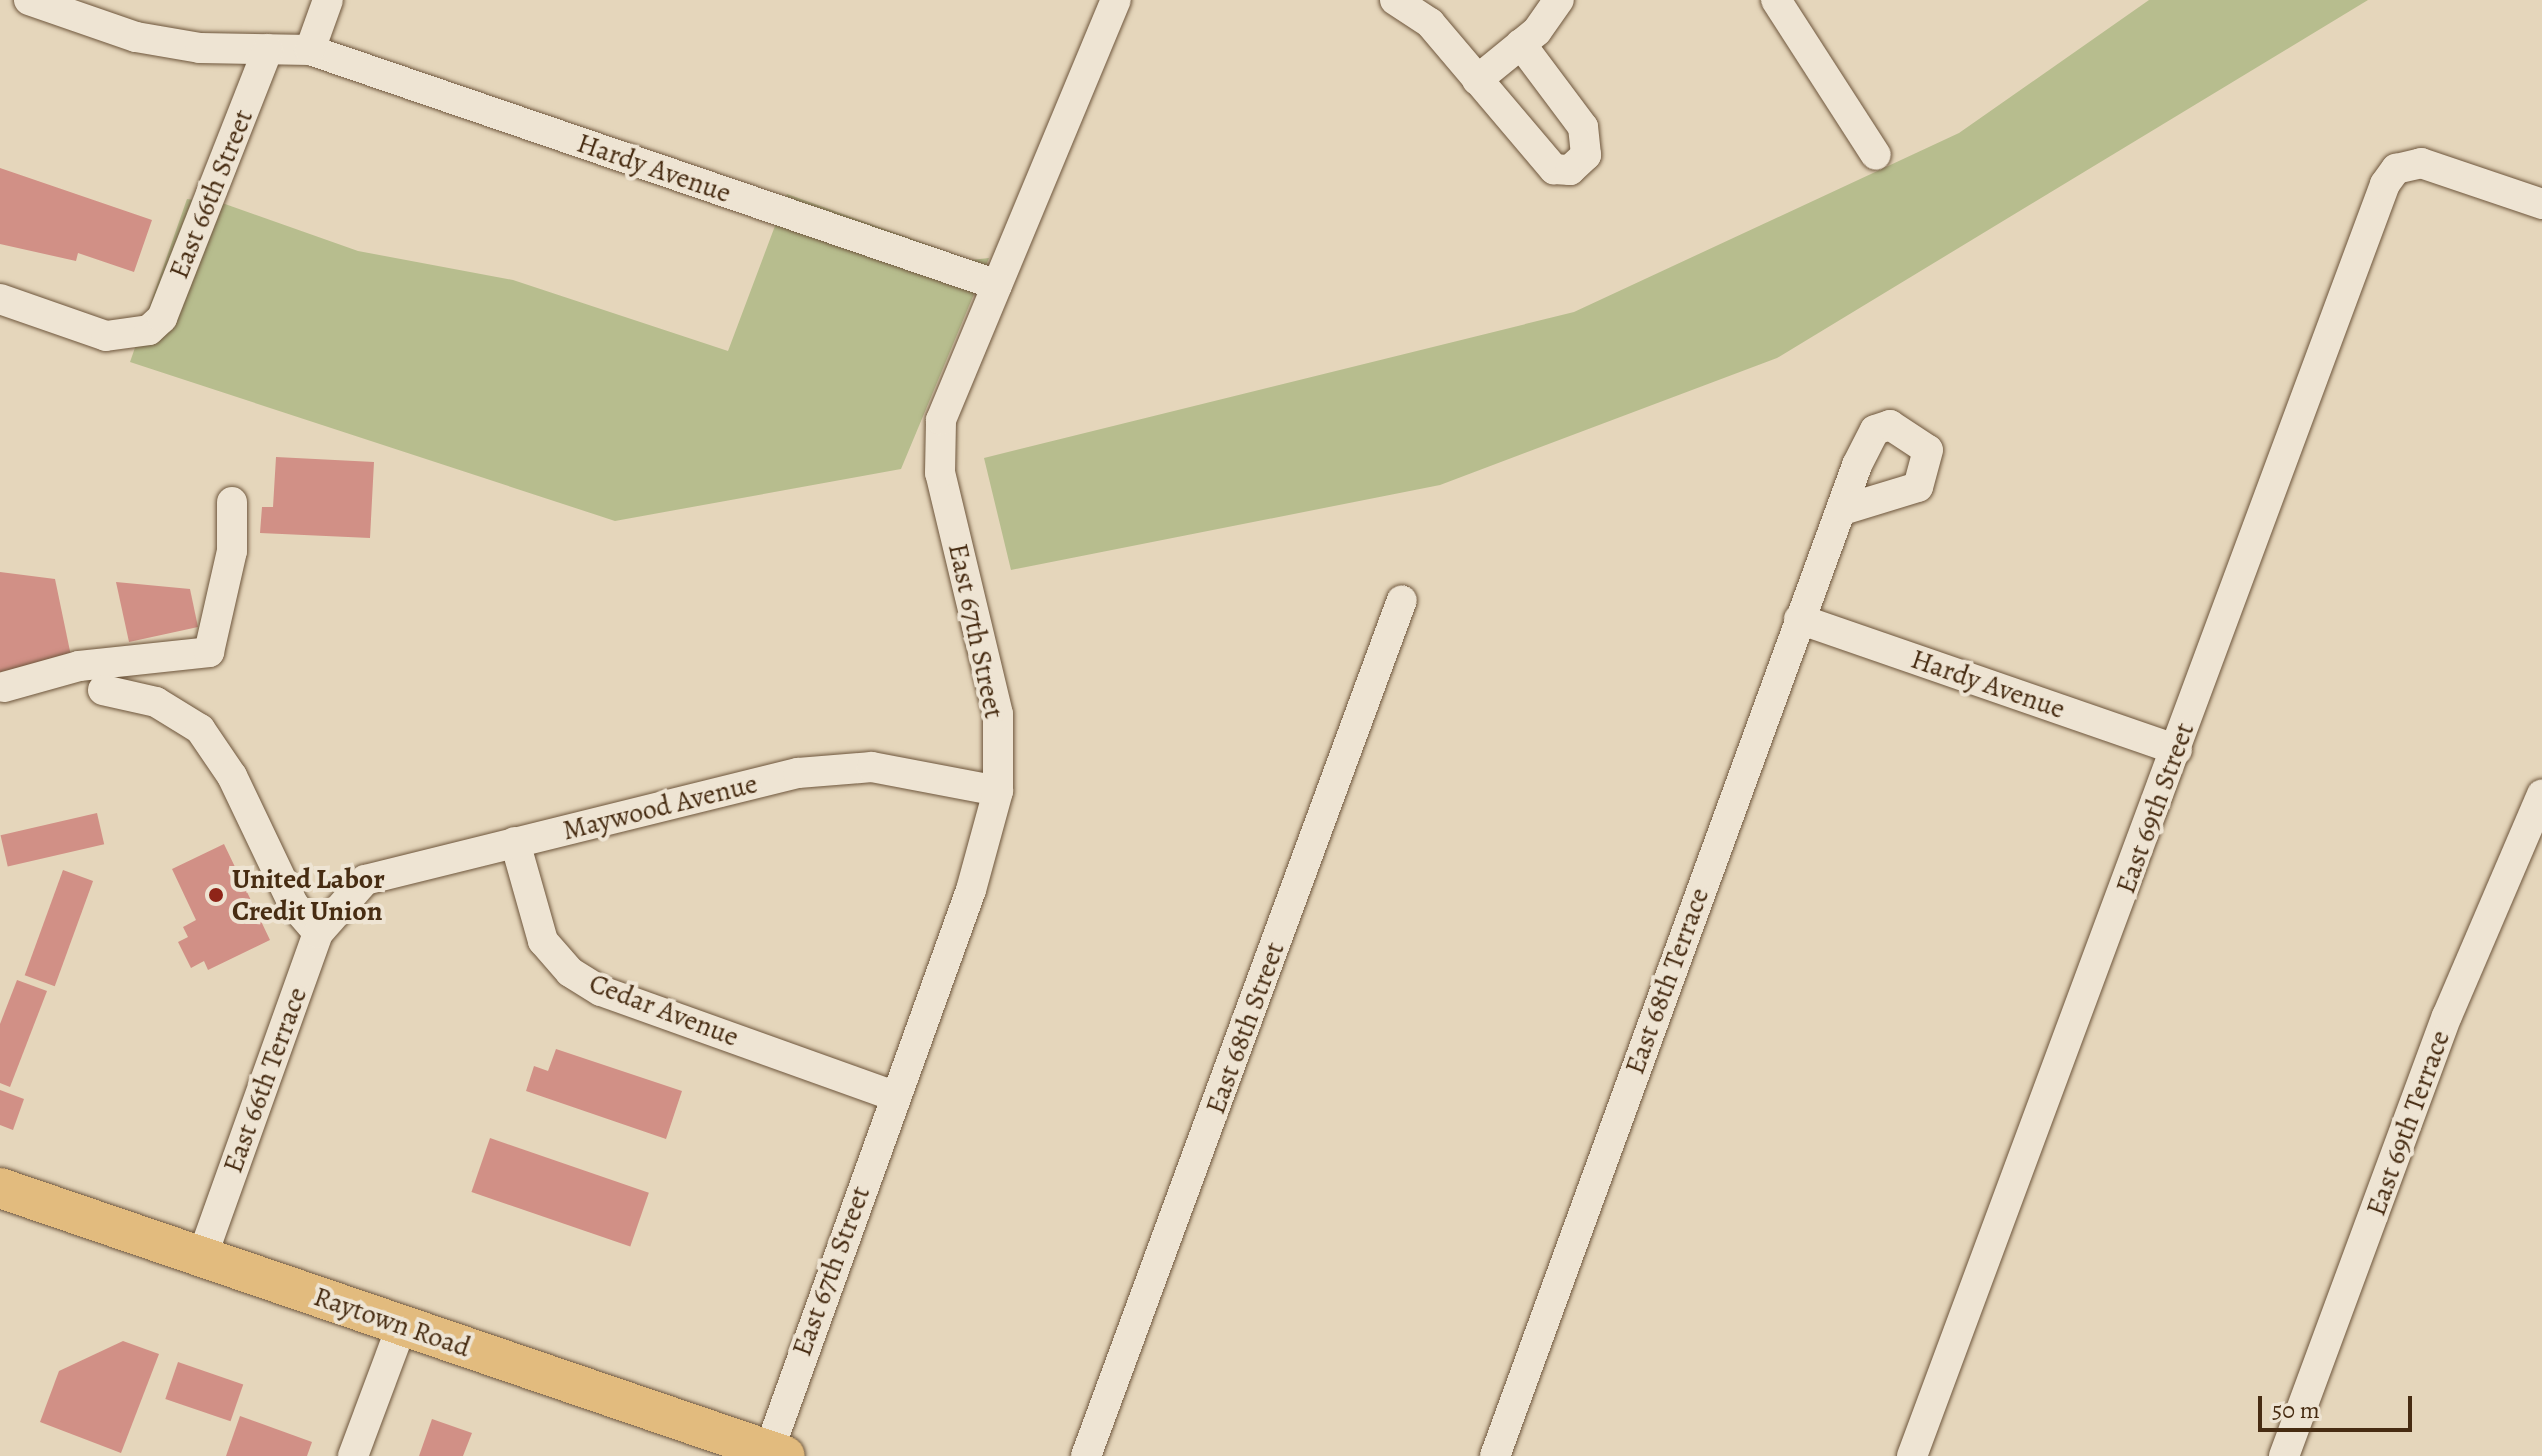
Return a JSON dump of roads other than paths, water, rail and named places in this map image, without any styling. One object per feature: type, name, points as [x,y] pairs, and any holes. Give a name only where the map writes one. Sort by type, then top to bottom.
[{"type":"main road","name":"Raytown Road","points":[[1,1192],[202,1257],[773,1454]]},
{"type":"street","points":[[29,0],[136,37],[200,48],[268,49]]},
{"type":"street","points":[[310,50],[328,0]]},
{"type":"street","name":"East 67th Street","points":[[773,1454],[894,1096],[971,890],[998,791],[998,714],[940,473],[941,420],[1116,0]]},
{"type":"street","points":[[1395,0],[1430,23],[1554,169],[1577,167],[1588,147],[1578,115],[1521,44]]},
{"type":"street","points":[[1477,80],[1521,44],[1559,0]]},
{"type":"street","points":[[1776,0],[1876,155]]},
{"type":"street","name":"Hardy Avenue","points":[[268,49],[310,50],[997,285]]},
{"type":"street","name":"East 66th Street","points":[[0,299],[106,336],[144,333],[162,318],[268,49]]},
{"type":"street","name":"East 69th Street","points":[[1912,1456],[2385,184],[2404,167],[2421,163],[2542,204]]},
{"type":"street","points":[[4,687],[92,664],[209,652],[232,551],[232,502]]},
{"type":"street","name":"East 68th Terrace","points":[[1495,1456],[1799,619],[1846,509]]},
{"type":"street","name":"East 68th Street","points":[[1086,1456],[1402,600]]},
{"type":"street","name":"Hardy Avenue","points":[[1799,619],[2177,750]]},
{"type":"street","points":[[103,690],[156,702],[200,729],[232,776],[293,904],[318,933]]},
{"type":"street","name":"Maywood Avenue","points":[[334,906],[365,880],[798,773],[872,767],[998,791]]},
{"type":"street","name":"East 69th Terrace","points":[[2284,1456],[2447,1016],[2542,794]]},
{"type":"street","name":"Cedar Avenue","points":[[515,842],[543,941],[570,972],[601,991],[894,1096]]},
{"type":"street","name":"East 66th Terrace","points":[[202,1257],[318,933],[334,906]]},
{"type":"street","points":[[353,1456],[402,1325]]},
{"type":"place","name":"United Labor Credit Union","points":[[216,895]]}]
